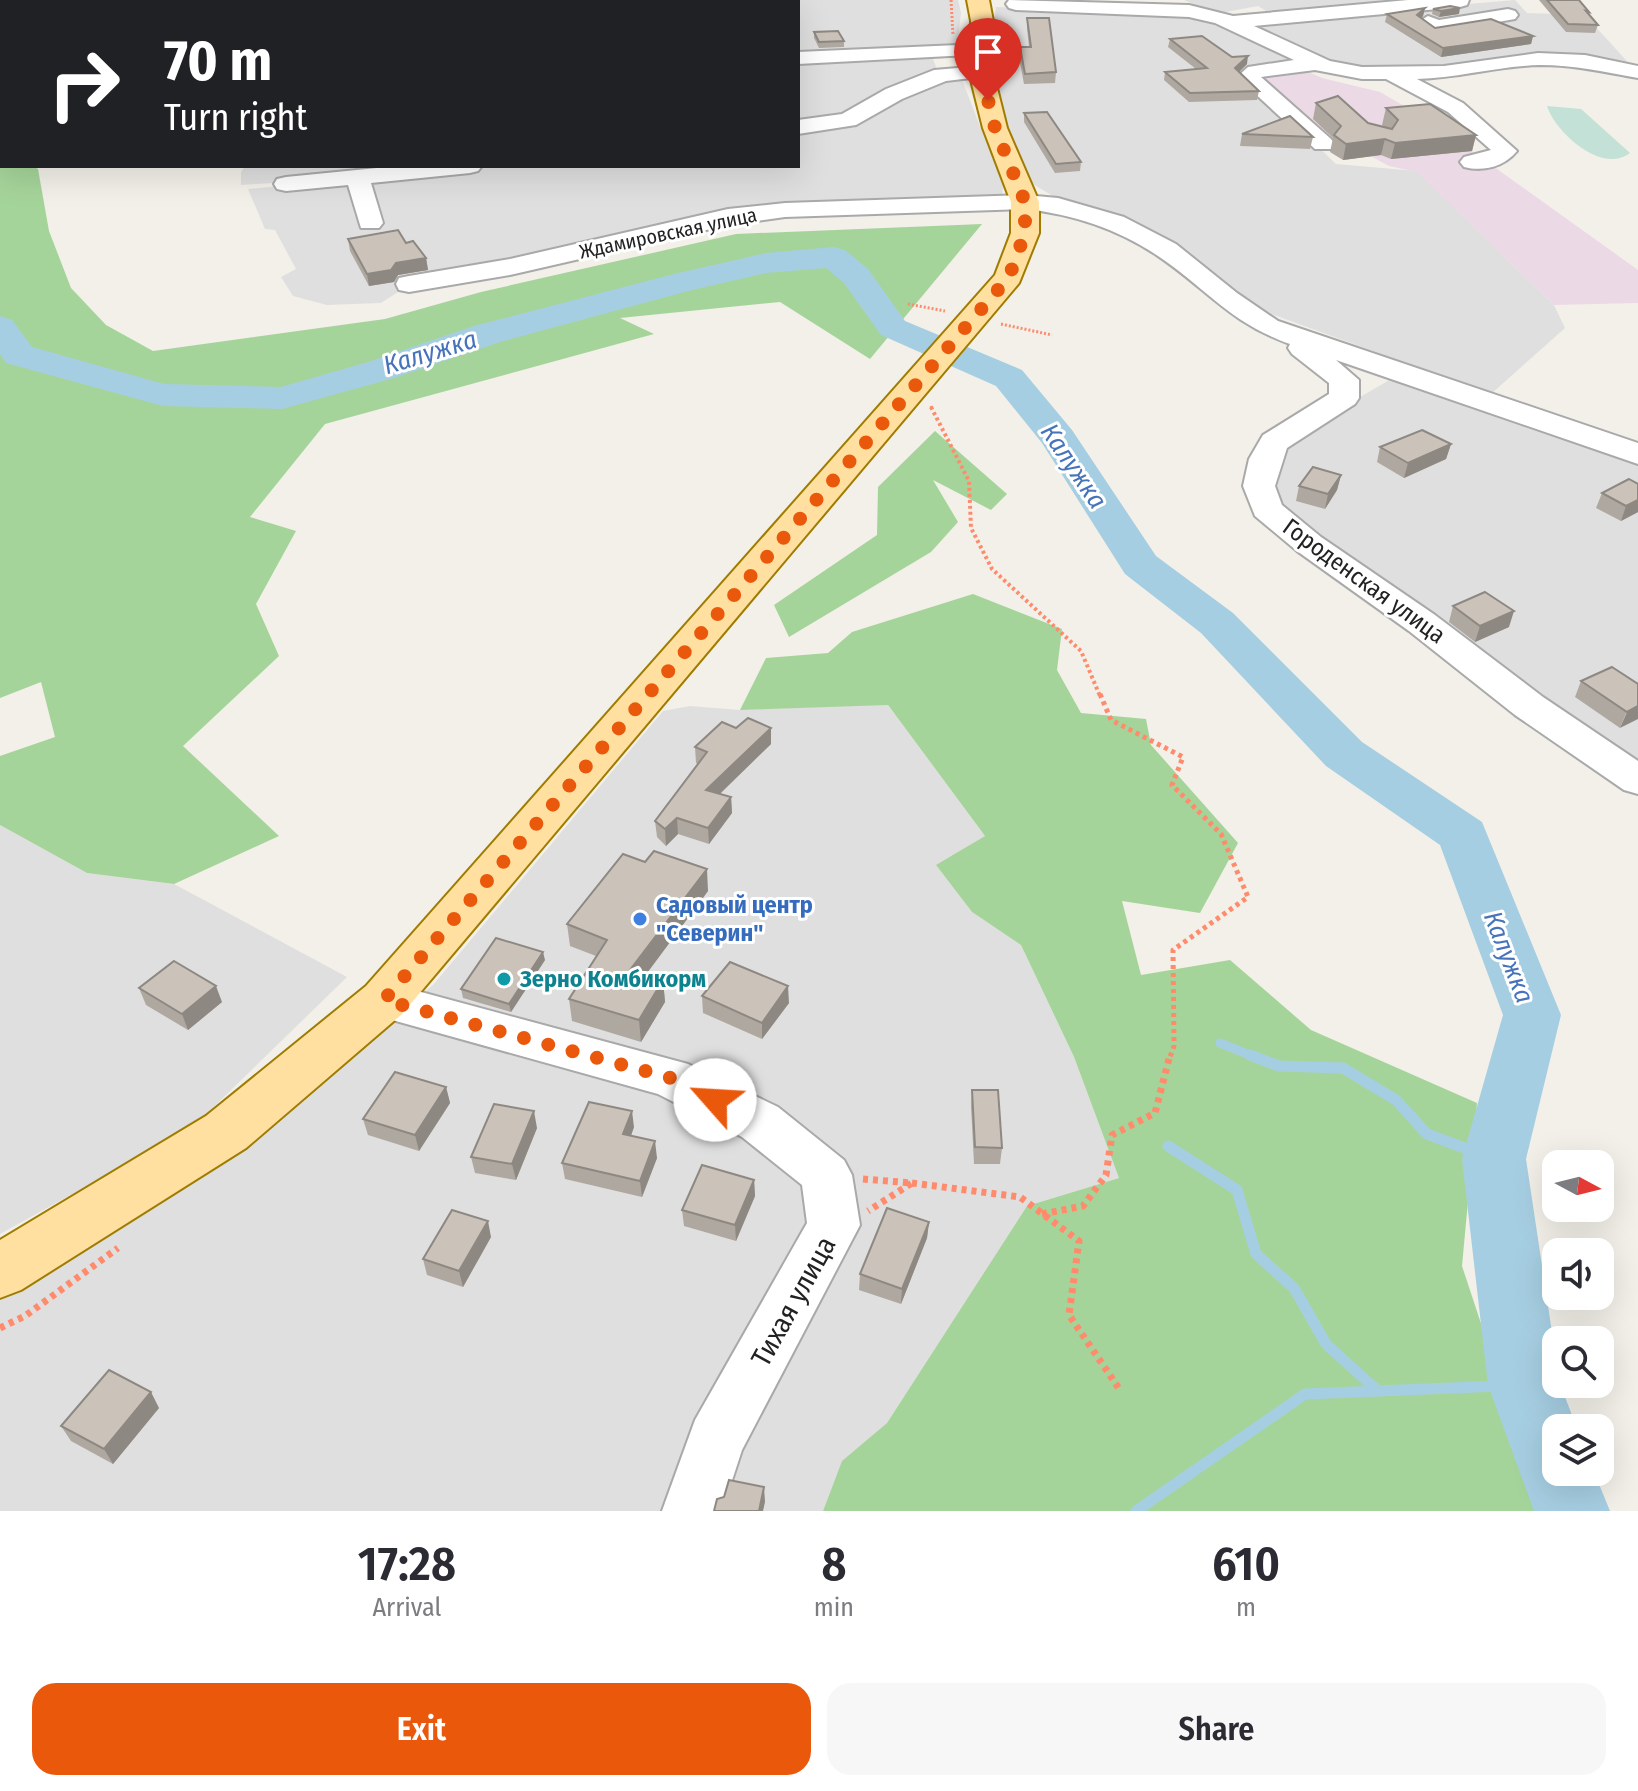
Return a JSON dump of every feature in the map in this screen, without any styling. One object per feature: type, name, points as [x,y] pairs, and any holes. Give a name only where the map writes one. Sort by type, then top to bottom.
[{"type":"main road","points":[[0,1271],[226,1132],[384,1000],[920,394],[973,317],[1009,277],[1025,233],[1025,202],[995,128],[981,61],[979,2]]},
{"type":"street","points":[[1016,4],[1040,0]]},
{"type":"street","points":[[1229,22],[1460,1]]},
{"type":"street","points":[[979,2],[1189,11],[1229,22],[1323,73]]},
{"type":"street","points":[[1405,6],[1435,27],[1508,15]]},
{"type":"street","points":[[947,75],[941,66],[948,47]]},
{"type":"street","points":[[800,58],[948,47],[981,61]]},
{"type":"street","points":[[1323,144],[1248,77],[1255,71],[1444,72],[1538,59],[1585,61],[1638,72]]},
{"type":"street","points":[[800,127],[848,120],[894,94],[981,61]]},
{"type":"street","points":[[1385,74],[1434,92],[1463,110],[1505,151],[1492,160],[1472,162]]},
{"type":"street","points":[[286,184],[453,168]]},
{"type":"street","points":[[358,179],[370,223]]},
{"type":"street","name":"Ждамировская улица","points":[[409,284],[510,267],[728,217],[785,210],[1025,202]]},
{"type":"street","name":"Городенская улица","points":[[1025,202],[1058,205],[1115,222],[1167,250],[1227,299],[1344,380],[1344,398],[1274,442],[1265,459],[1259,486],[1267,509],[1309,544],[1422,623],[1529,706],[1638,780]]},
{"type":"street","name":"Городенская улица","points":[[1268,327],[1638,454]]},
{"type":"street","name":"Тихая улица","points":[[384,1000],[671,1078],[760,1122],[826,1175],[834,1225],[716,1440],[692,1511]]},
{"type":"path","points":[[948,47],[951,0]]},
{"type":"path","points":[[908,304],[1052,335]]},
{"type":"path","points":[[920,394],[969,481],[971,528],[992,569],[1081,651],[1111,720],[1183,757],[1172,785],[1221,834],[1248,897],[1173,950],[1174,1046],[1164,1070],[1155,1113],[1112,1135],[1106,1175],[1083,1206],[1042,1214]]},
{"type":"path","points":[[912,1183],[1020,1197],[1079,1241],[1069,1315],[1120,1390]]},
{"type":"shaded area","points":[[800,0],[958,0],[961,13],[957,47],[800,56]]},
{"type":"shaded area","points":[[1184,0],[1462,0],[1273,15],[1258,6],[1215,14]]},
{"type":"shaded area","points":[[1515,0],[1527,13],[1585,15],[1634,69],[1580,57],[1431,71],[1343,67],[1248,23]]},
{"type":"shaded area","points":[[996,7],[1193,14],[1313,64],[1243,74],[1336,164],[1417,171],[1554,305],[1565,328],[1491,394],[1266,312],[1145,228],[1056,198],[1028,181],[991,91],[990,52]]},
{"type":"shaded area","points":[[931,54],[938,72],[845,119],[800,125],[800,59]]},
{"type":"shaded area","points":[[1306,71],[1380,92],[1430,121],[1638,270],[1638,303],[1554,305],[1417,172],[1389,166],[1315,126],[1257,74]]},
{"type":"shaded area","points":[[961,77],[1003,186],[1002,197],[809,207],[401,290],[381,303],[327,305],[293,296],[281,277],[296,269],[275,230],[265,229],[248,189],[468,168],[800,168],[800,129],[853,121],[939,80]]},
{"type":"shaded area","points":[[1547,106],[1581,109],[1630,153],[1606,159],[1581,148],[1559,127]]},
{"type":"shaded area","points":[[244,168],[438,168],[366,177],[241,185]]},
{"type":"shaded area","points":[[1393,378],[1638,466],[1638,773],[1276,510],[1273,463],[1287,439]]},
{"type":"shaded area","points":[[887,704],[985,836],[937,866],[972,912],[1021,945],[1074,1057],[1119,1178],[1027,1206],[887,1423],[842,1462],[823,1511],[0,1511],[0,1295],[241,1142],[433,985],[663,711],[690,706],[740,710]]},
{"type":"shaded area","points":[[0,825],[87,873],[174,884],[347,977],[193,1127],[0,1234]]},
{"type":"green space","points":[[0,168],[38,169],[49,231],[71,288],[106,325],[153,351],[385,319],[481,292],[736,234],[982,224],[870,359],[780,302],[620,318],[654,334],[325,424],[250,517],[296,531],[256,604],[279,656],[183,746],[279,836],[174,884],[87,873],[0,825],[0,756],[55,737],[41,682],[0,698]]},
{"type":"green space","points":[[935,431],[1007,494],[991,510],[933,480],[958,522],[931,552],[789,637],[774,605],[877,535],[878,487]]},
{"type":"green space","points":[[973,594],[1062,629],[1057,670],[1081,713],[1146,719],[1151,745],[1238,843],[1200,913],[1122,901],[1141,975],[1230,960],[1311,1030],[1477,1103],[1462,1266],[1543,1511],[823,1511],[842,1461],[887,1423],[1027,1206],[1119,1178],[1074,1057],[1021,945],[972,912],[936,865],[985,836],[888,705],[740,710],[766,658],[828,653],[852,632]]},
{"type":"building","points":[[1547,0],[1579,0],[1598,25],[1568,24]]},
{"type":"building","points":[[1450,6],[1460,8],[1433,9]]},
{"type":"building","points":[[1425,8],[1417,15],[1435,28],[1491,19],[1533,36],[1443,48],[1387,14]]},
{"type":"building","points":[[1027,18],[1049,18],[1056,72],[1025,74],[1020,47],[1031,47]]},
{"type":"building","points":[[838,31],[844,41],[819,42],[814,32]]},
{"type":"building","points":[[1202,36],[1232,57],[1248,56],[1235,68],[1259,91],[1190,93],[1165,72],[1207,68],[1170,39]]},
{"type":"building","points":[[1338,96],[1368,123],[1392,129],[1398,120],[1386,108],[1430,104],[1476,135],[1346,144],[1334,135],[1341,126],[1316,103]]},
{"type":"building","points":[[1047,112],[1081,162],[1056,164],[1024,113]]},
{"type":"building","points":[[1290,116],[1313,137],[1242,134]]},
{"type":"building","points":[[398,230],[406,243],[413,241],[426,258],[396,263],[391,270],[367,274],[348,239]]},
{"type":"building","points":[[1422,430],[1451,444],[1408,463],[1380,447]]},
{"type":"building","points":[[1313,467],[1341,475],[1328,494],[1299,486]]},
{"type":"building","points":[[1629,479],[1638,484],[1638,500],[1626,506],[1602,493]]},
{"type":"building","points":[[1485,592],[1514,611],[1480,626],[1453,606]]},
{"type":"building","points":[[1612,667],[1638,684],[1638,706],[1627,712],[1581,681]]},
{"type":"building","points":[[748,718],[771,728],[706,790],[731,797],[708,828],[677,818],[665,829],[655,821],[707,752],[695,747],[722,722],[736,728]]},
{"type":"building","points":[[654,851],[707,869],[630,970],[663,980],[639,1020],[569,999],[607,940],[567,924],[623,854],[645,862]]},
{"type":"building","name":"Зерно Комбикорм","points":[[496,938],[543,952],[509,1004],[461,989]]},
{"type":"building","points":[[174,961],[216,986],[182,1014],[139,988]]},
{"type":"building","points":[[730,962],[788,986],[762,1023],[702,996]]},
{"type":"building","points":[[395,1072],[446,1087],[415,1135],[363,1119]]},
{"type":"building","points":[[972,1090],[998,1090],[1002,1148],[975,1147]]},
{"type":"building","points":[[589,1102],[632,1111],[623,1134],[655,1141],[640,1181],[562,1163]]},
{"type":"building","points":[[494,1104],[534,1111],[512,1164],[471,1157]]},
{"type":"building","points":[[702,1165],[754,1180],[735,1225],[682,1210]]},
{"type":"building","points":[[887,1208],[929,1222],[902,1289],[860,1274]]},
{"type":"building","points":[[452,1210],[488,1221],[459,1271],[423,1259]]},
{"type":"building","points":[[109,1370],[151,1392],[104,1449],[61,1426]]},
{"type":"building","points":[[729,1480],[764,1487],[759,1511],[714,1511],[717,1499],[724,1497]]},
{"type":"waterway","name":"Калужка","points":[[0,327],[19,355],[163,395],[282,398],[381,370],[487,334],[686,281],[766,263],[833,257],[856,276],[893,328],[1009,378],[1058,438],[1140,565],[1217,623],[1344,754],[1463,835],[1532,1015],[1494,1159],[1524,1385],[1542,1432]]},
{"type":"waterway","points":[[1220,1043],[1250,1055]]},
{"type":"waterway","points":[[1250,1055],[1279,1066],[1343,1068],[1396,1100],[1427,1134],[1494,1159]]},
{"type":"waterway","points":[[1250,1055],[1255,1057]]},
{"type":"waterway","points":[[1168,1146],[1237,1190],[1256,1254],[1294,1288],[1326,1344],[1378,1391]]},
{"type":"waterway","points":[[1378,1391],[1524,1385]]},
{"type":"waterway","points":[[1136,1511],[1305,1394],[1378,1391]]},
{"type":"waterway","name":"Калужка","points":[[1562,1486],[1572,1511]]},
{"type":"place","name":"Садовый центр \"Северин\"","points":[[640,919]]},
{"type":"place","name":"Зерно Комбикорм","points":[[504,979]]},
{"type":"route","points":[[715,1100],[671,1078],[384,1000],[1009,277],[1025,233],[1025,202],[995,128],[988,100]]}]
